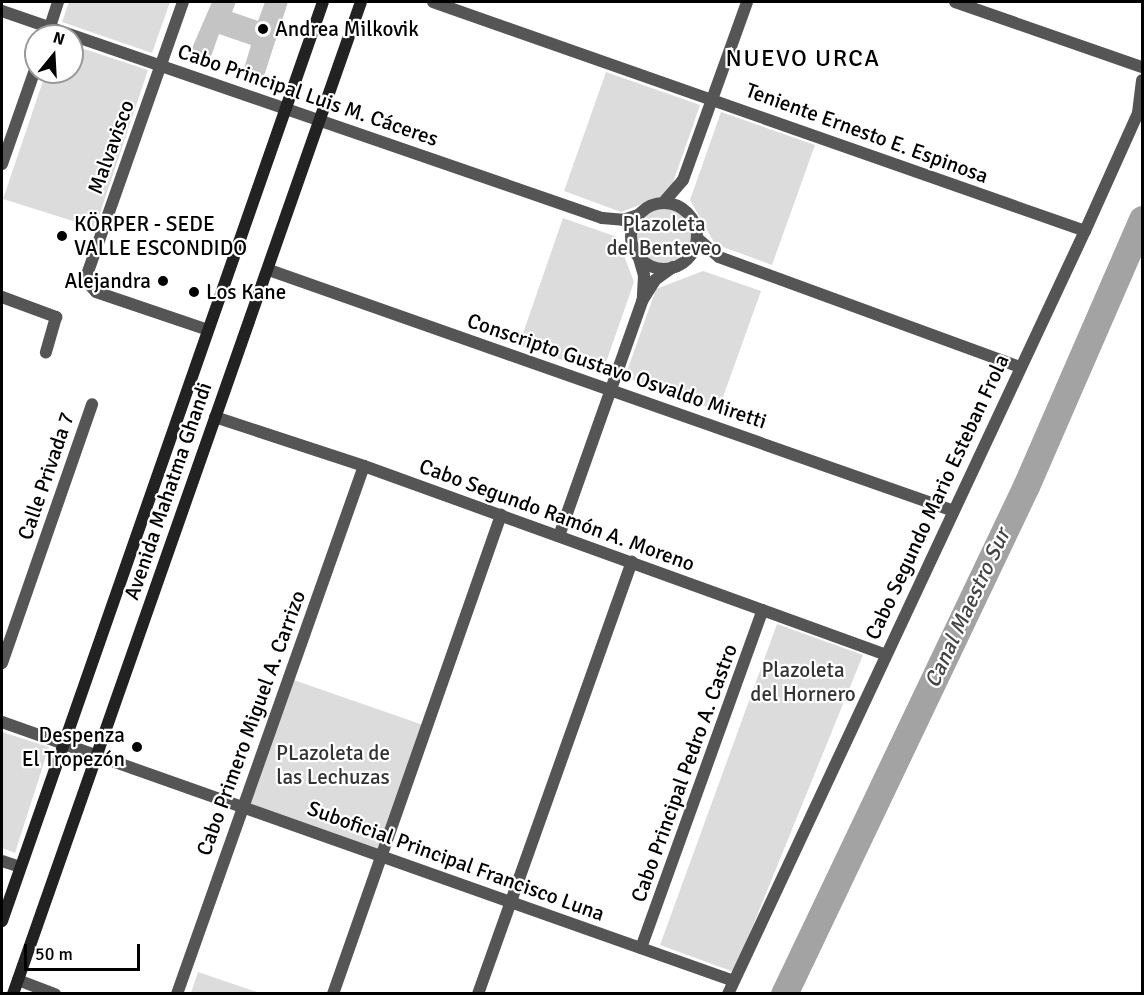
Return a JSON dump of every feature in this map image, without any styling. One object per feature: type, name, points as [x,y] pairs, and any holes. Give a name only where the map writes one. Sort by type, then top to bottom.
[{"type":"main road","name":"Avenida Mahatma Ghandi","points":[[2,921],[323,2]]},
{"type":"main road","name":"Avenida Mahatma Ghandi","points":[[13,993],[215,417],[269,270],[361,2]]},
{"type":"street","points":[[51,24],[58,2]]},
{"type":"street","name":"Malvavisco","points":[[183,2],[85,280],[96,292],[208,330]]},
{"type":"street","name":"Teniente Ernesto E. Espinosa","points":[[433,2],[1085,231]]},
{"type":"street","points":[[663,203],[683,180],[747,2]]},
{"type":"street","points":[[955,2],[1143,67]]},
{"type":"street","name":"Cabo Principal Luis M. Cáceres","points":[[2,11],[30,24]]},
{"type":"street","name":"Cabo Principal Luis M. Cáceres","points":[[84,43],[286,107],[603,218],[619,228],[631,242]]},
{"type":"street","name":"Cabo Segundo Mario Esteban Frola","points":[[728,993],[951,510],[1085,231],[1138,114],[1143,80]]},
{"type":"street","points":[[2,164],[5,141],[29,84]]},
{"type":"street","points":[[683,180],[688,214],[697,238],[719,257],[1020,367]]},
{"type":"street","points":[[642,301],[644,275],[631,242],[632,228],[638,215],[649,206],[663,203],[688,214]]},
{"type":"street","name":"Cabo Principal Luis M. Cáceres","points":[[603,218],[623,220],[638,215]]},
{"type":"street","points":[[558,536],[642,301],[655,280],[692,253],[697,238]]},
{"type":"street","points":[[638,256],[654,267],[677,266],[719,257]]},
{"type":"street","name":"Conscripto Gustavo Osvaldo Miretti","points":[[269,270],[951,510]]},
{"type":"street","points":[[2,297],[56,317],[46,353]]},
{"type":"street","name":"Calle Privada 7","points":[[2,663],[92,404]]},
{"type":"street","name":"Cabo Segundo Ramón A. Moreno","points":[[215,417],[364,466],[884,654]]},
{"type":"street","name":"Cabo Primero Miguel A. Carrizo","points":[[177,993],[364,466]]},
{"type":"street","points":[[333,993],[501,515]]},
{"type":"street","points":[[478,993],[632,562]]},
{"type":"street","name":"Cabo Principal Pedro A. Castro","points":[[641,948],[763,610]]},
{"type":"street","name":"Suboficial Principal Francisco Luna","points":[[2,722],[242,805],[734,981]]},
{"type":"street","points":[[2,861],[20,867]]},
{"type":"street","points":[[18,980],[56,993]]},
{"type":"green space","points":[[69,2],[170,2],[152,53],[84,30],[84,24],[62,22]]},
{"type":"green space","points":[[84,49],[148,70],[95,228],[3,199],[42,84],[84,84]]},
{"type":"green space","points":[[606,72],[700,105],[669,194],[621,212],[564,191]]},
{"type":"green space","points":[[721,112],[815,145],[772,265],[715,244],[690,200]]},
{"type":"green space","name":"Plazoleta del Benteveo","points":[[664,204],[687,213],[696,236],[687,259],[664,268],[641,259],[632,236],[641,213]]},
{"type":"green space","points":[[563,218],[617,237],[634,282],[602,374],[519,345]]},
{"type":"green space","points":[[703,271],[761,291],[718,411],[625,377],[656,289]]},
{"type":"green space","name":"Plazoleta del Hornero","points":[[777,624],[863,655],[734,972],[660,945]]},
{"type":"green space","name":"PLazoleta de las Lechuzas","points":[[288,678],[426,726],[382,856],[242,805]]},
{"type":"green space","points":[[2,732],[49,747],[15,853],[2,848]]},
{"type":"green space","points":[[198,972],[260,993],[191,993]]},
{"type":"building","points":[[212,2],[236,2],[232,12],[258,21],[265,2],[288,2],[263,79],[243,72],[251,45],[219,34],[209,62],[189,55]]},
{"type":"waterway","name":"Canal Maestro Sur","points":[[784,994],[1026,486],[1142,219]]},
{"type":"place","name":"Andrea Milkovik","points":[[263,29]]},
{"type":"place","name":"KÖRPER - SEDE VALLE ESCONDIDO","points":[[62,236]]},
{"type":"place","name":"Alejandra","points":[[163,281]]},
{"type":"place","name":"Los Kane","points":[[194,292]]},
{"type":"place","name":"Despenza El Tropezón","points":[[137,747]]},
{"type":"district","name":"NUEVO URCA","points":[[803,59]]}]
